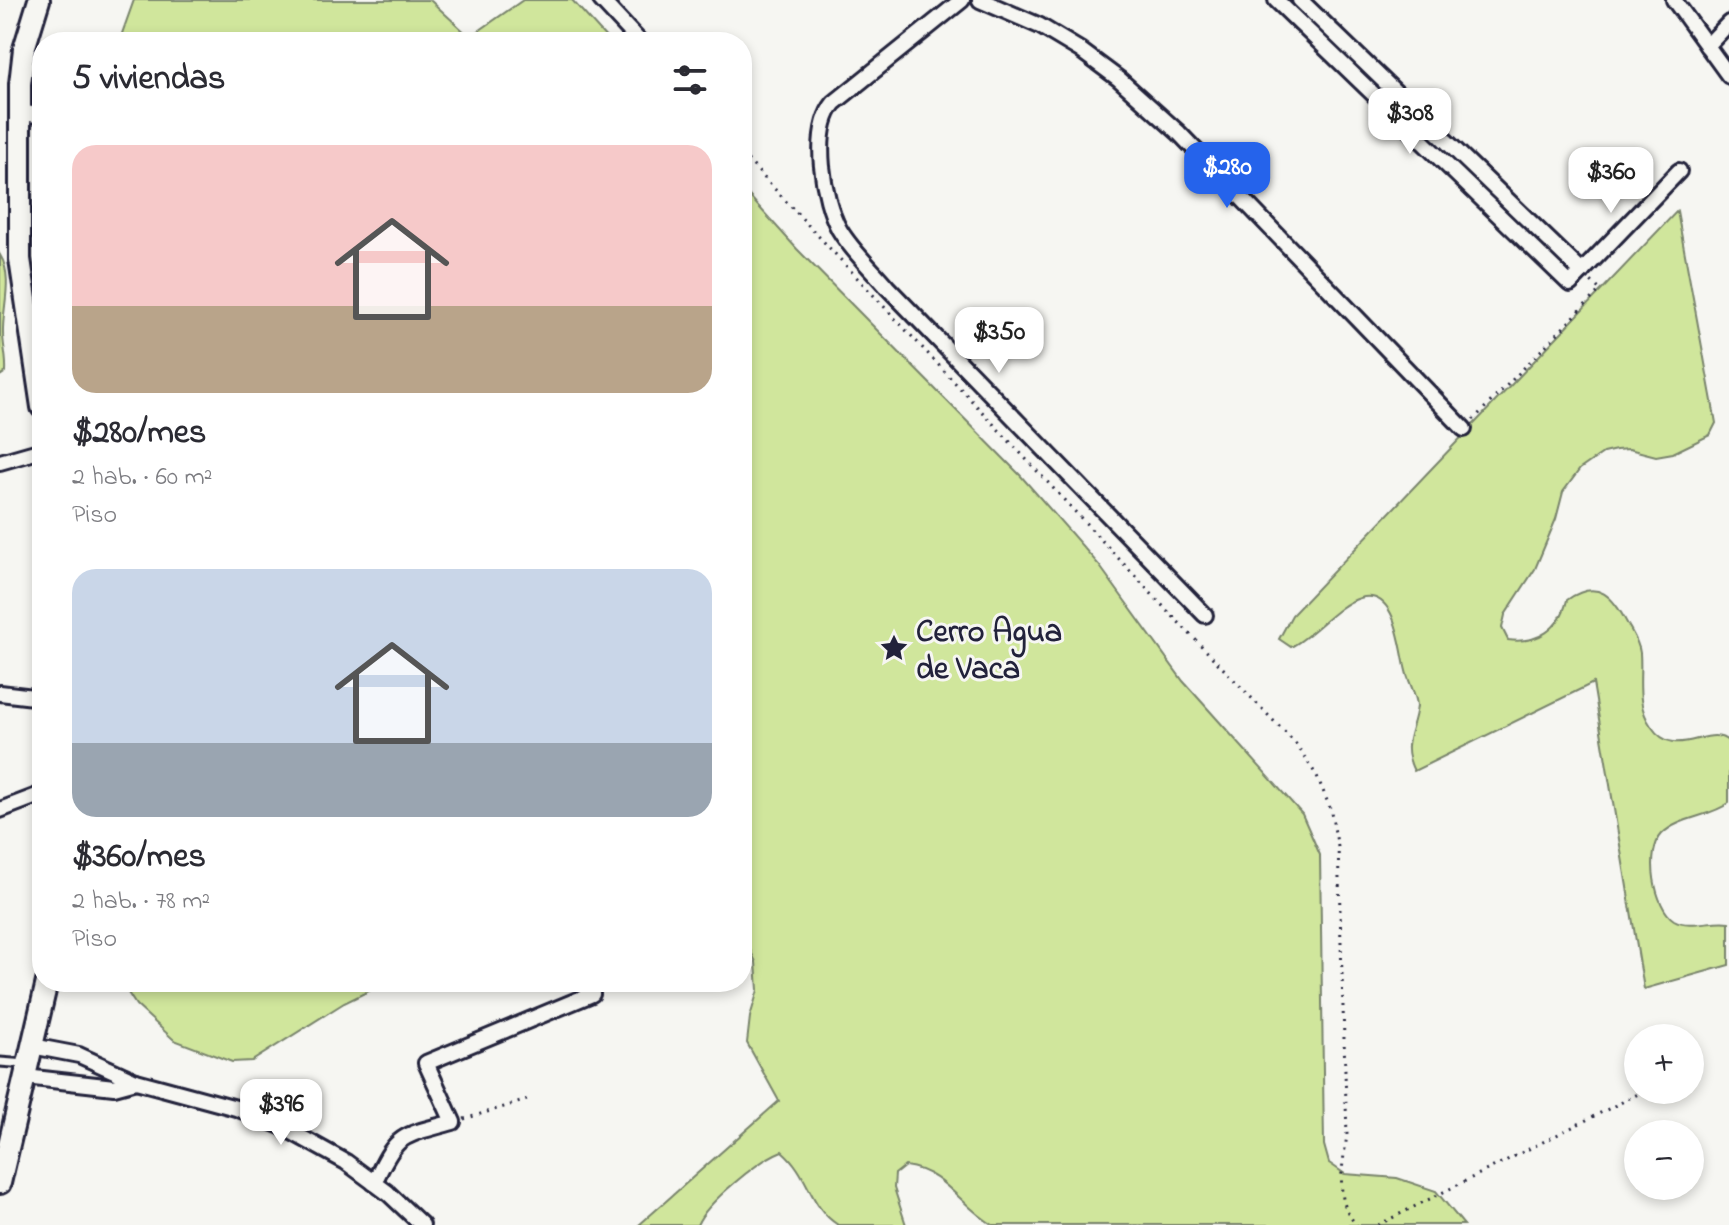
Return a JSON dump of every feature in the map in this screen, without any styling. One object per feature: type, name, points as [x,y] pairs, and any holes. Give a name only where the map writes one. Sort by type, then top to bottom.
[{"type":"street","points":[[32,302],[20,259],[20,112],[24,49],[39,0]]},
{"type":"street","points":[[601,0],[631,32]]},
{"type":"street","points":[[962,0],[834,103],[826,113],[821,151],[829,204],[841,231],[887,287],[1205,615]]},
{"type":"street","points":[[980,0],[1040,26],[1119,79],[1179,133],[1464,429]]},
{"type":"street","points":[[1276,0],[1570,284],[1679,171]]},
{"type":"street","points":[[1300,0],[1582,272]]},
{"type":"street","points":[[1674,0],[1729,76]]},
{"type":"street","points":[[1707,46],[1729,23]]},
{"type":"street","points":[[20,112],[32,114]]},
{"type":"street","points":[[0,462],[32,453]]},
{"type":"street","points":[[0,693],[32,697]]},
{"type":"street","points":[[0,810],[32,798]]},
{"type":"street","points":[[0,1183],[45,992]]},
{"type":"street","points":[[374,1183],[386,1156],[402,1137],[453,1122],[426,1063],[592,994]]},
{"type":"street","points":[[28,1063],[79,1055],[136,1081],[236,1108],[281,1126],[346,1162],[422,1225]]},
{"type":"street","points":[[28,1063],[114,1087],[136,1081]]},
{"type":"lane","points":[[0,1062],[28,1063]]},
{"type":"path","points":[[752,165],[1161,604],[1296,744],[1317,776],[1330,808],[1338,847],[1347,1135],[1341,1174],[1342,1205],[1357,1225]]},
{"type":"path","points":[[1464,429],[1600,290],[1582,272]]},
{"type":"path","points":[[453,1122],[527,1100]]},
{"type":"path","points":[[1378,1225],[1624,1101]]},
{"type":"green space","points":[[134,0],[430,0],[465,32],[123,32]]},
{"type":"green space","points":[[523,0],[572,0],[601,32],[477,32]]},
{"type":"green space","points":[[752,199],[797,249],[1020,475],[1099,565],[1183,681],[1302,814],[1320,855],[1324,1145],[1329,1163],[1345,1174],[1397,1178],[1436,1191],[1464,1225],[993,1225],[942,1182],[919,1169],[905,1166],[895,1174],[894,1188],[906,1225],[838,1225],[821,1209],[798,1170],[782,1151],[760,1163],[735,1183],[711,1205],[697,1225],[639,1225],[779,1101],[747,1043],[758,990],[756,962],[752,954]]},
{"type":"green space","points":[[1677,211],[1716,423],[1710,435],[1673,453],[1656,456],[1629,449],[1616,450],[1603,453],[1580,469],[1563,492],[1556,519],[1535,569],[1505,615],[1502,628],[1508,640],[1538,637],[1559,619],[1567,600],[1588,591],[1604,593],[1616,606],[1638,646],[1641,700],[1651,726],[1671,742],[1712,736],[1729,742],[1729,803],[1669,828],[1657,842],[1653,866],[1661,904],[1674,920],[1687,924],[1729,922],[1729,965],[1644,989],[1593,683],[1414,771],[1408,745],[1417,702],[1407,675],[1395,622],[1382,602],[1372,597],[1352,601],[1291,647],[1279,639],[1292,615]]},
{"type":"green space","points":[[0,255],[7,283],[3,333],[6,372],[0,376]]},
{"type":"green space","points":[[128,992],[367,992],[252,1061],[232,1062],[174,1040],[136,1005]]},
{"type":"place","name":"Cerro Agua de Vaca","points":[[894,648]]}]
